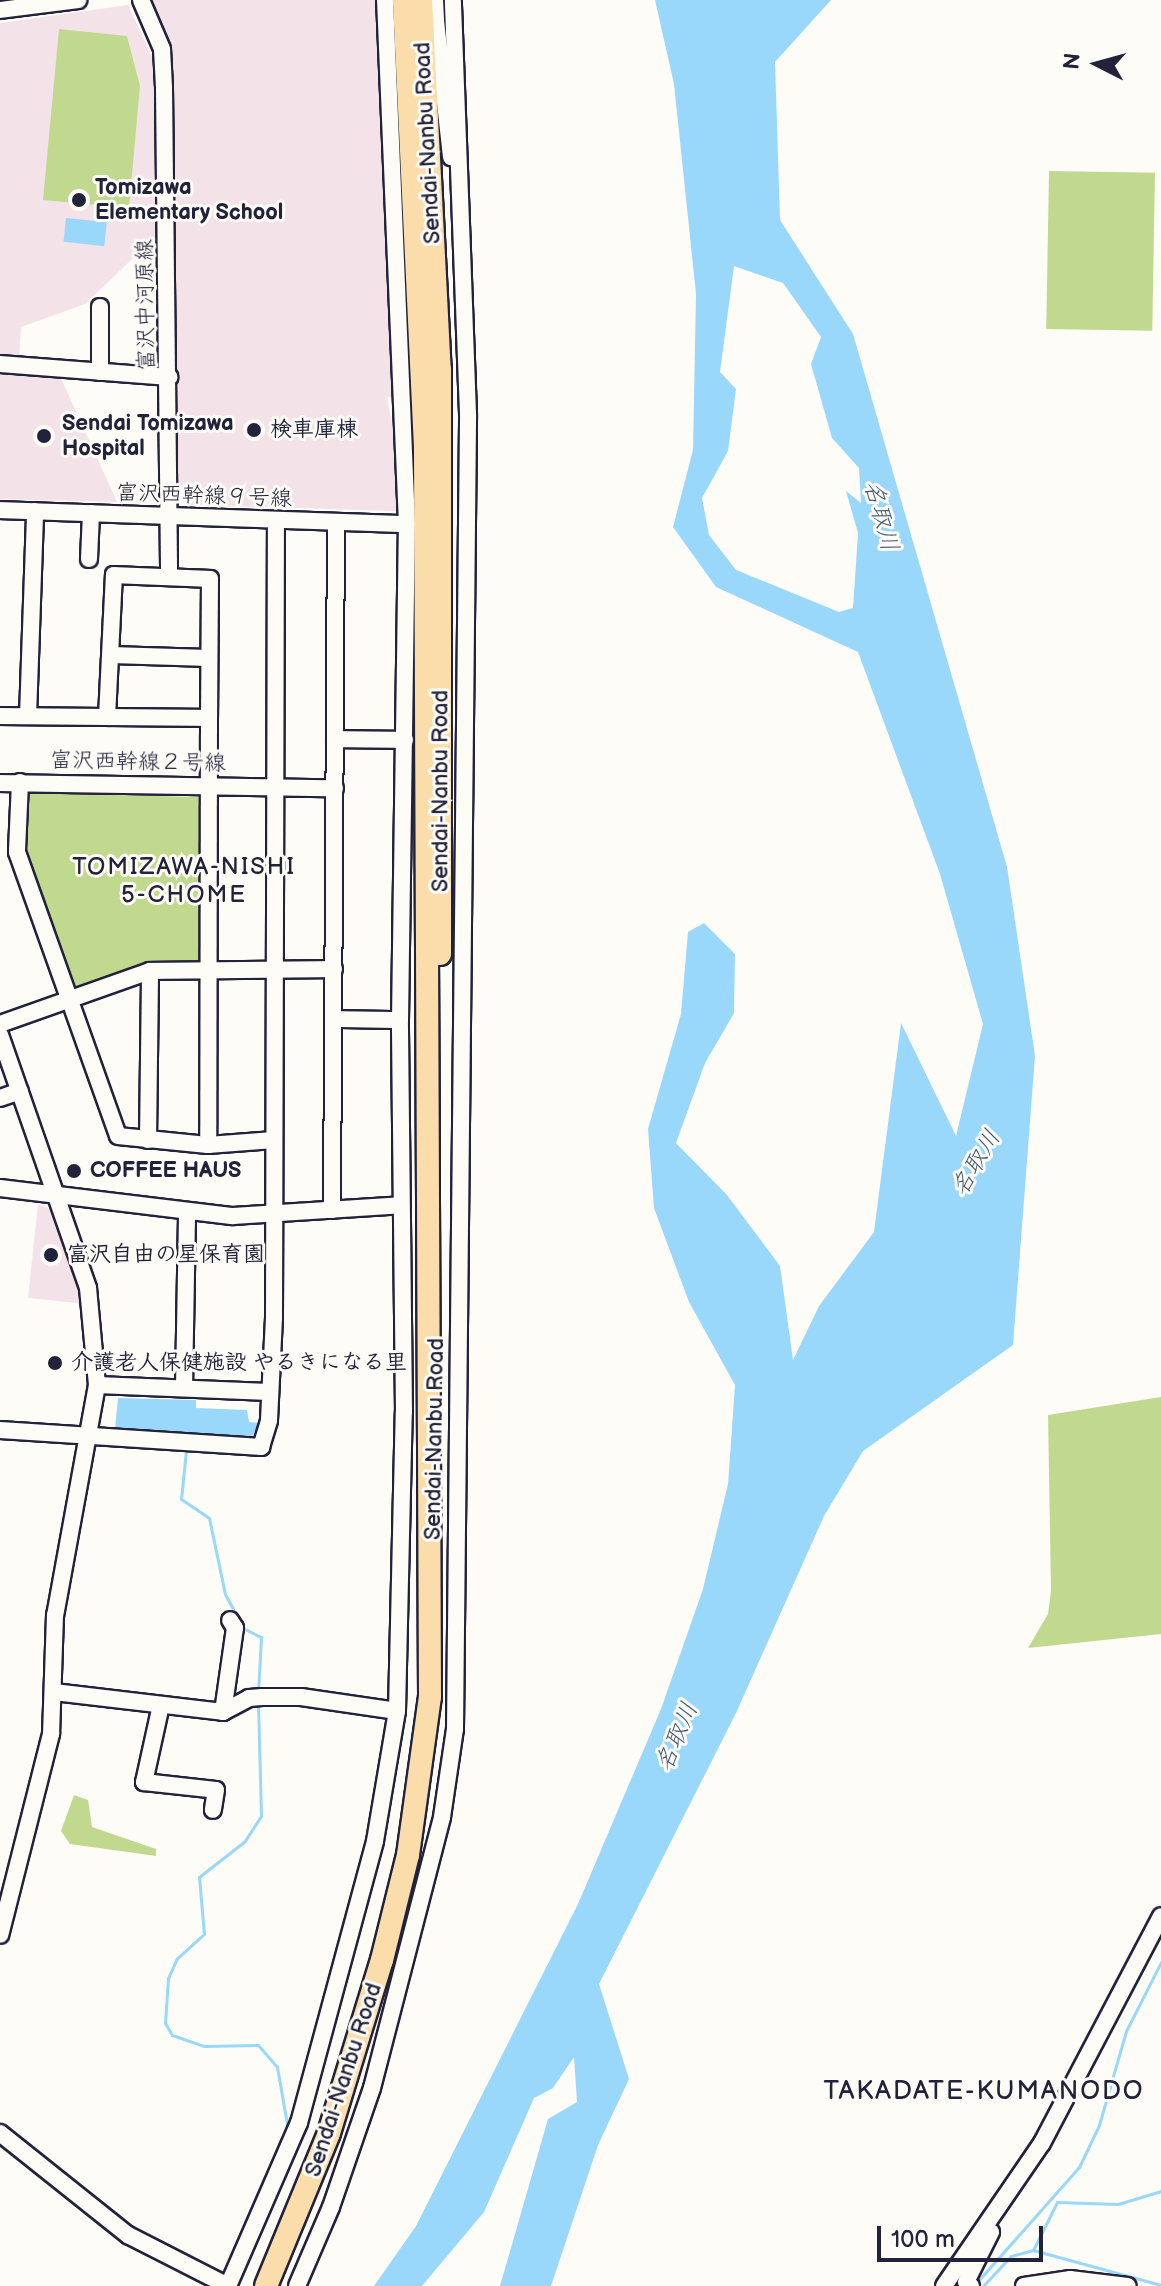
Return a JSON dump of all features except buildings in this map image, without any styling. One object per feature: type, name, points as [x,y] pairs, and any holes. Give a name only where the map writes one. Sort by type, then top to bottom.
[{"type":"highway","name":"Sendai-Nanbu Road","points":[[404,0],[425,447],[425,1148],[432,1583]]},
{"type":"highway","name":"Sendai-Nanbu Road","points":[[266,2286],[329,2133],[408,1855],[430,1697],[441,463],[421,0]]},
{"type":"street","points":[[0,10],[78,0]]},
{"type":"street","name":"富沢中河原線","points":[[141,0],[163,62],[170,377],[169,577]]},
{"type":"street","points":[[0,2133],[128,2235],[228,2286],[299,2123],[375,1841],[397,1711],[404,1412],[400,1020],[407,524],[392,22],[385,0]]},
{"type":"street","points":[[435,0],[433,21],[447,138],[453,166],[461,174]]},
{"type":"street","points":[[297,2286],[331,2207],[372,2088],[442,1817],[455,1729],[468,439],[453,0]]},
{"type":"street","points":[[100,307],[100,372]]},
{"type":"street","points":[[0,364],[170,377]]},
{"type":"street","name":"富沢西幹線９号線","points":[[0,510],[407,524]]},
{"type":"street","points":[[28,716],[35,511]]},
{"type":"street","points":[[89,559],[91,513]]},
{"type":"street","points":[[0,1430],[90,1439],[261,1447],[269,1392],[274,1213],[276,520]]},
{"type":"street","points":[[332,1210],[336,522]]},
{"type":"street","points":[[107,717],[114,575],[210,579],[208,1145]]},
{"type":"street","points":[[111,655],[209,658]]},
{"type":"street","points":[[0,716],[209,718]]},
{"type":"street","points":[[335,739],[405,740]]},
{"type":"street","points":[[20,782],[17,852],[118,1136],[208,1145],[274,1140]]},
{"type":"street","name":"富沢西幹線２号線","points":[[0,783],[335,788]]},
{"type":"street","points":[[0,1024],[150,971],[334,969]]},
{"type":"street","points":[[148,1140],[150,971]]},
{"type":"street","points":[[335,1019],[400,1020]]},
{"type":"street","points":[[0,1035],[88,1288],[97,1385],[90,1439],[55,1615],[51,1734],[0,1935]]},
{"type":"street","points":[[0,1098],[20,1091]]},
{"type":"street","points":[[0,1188],[233,1216],[401,1205]]},
{"type":"street","points":[[184,1388],[187,1211]]},
{"type":"street","points":[[97,1385],[269,1392]]},
{"type":"street","points":[[223,1712],[230,1620]]},
{"type":"street","points":[[54,1692],[223,1712],[249,1698],[291,1697],[397,1711]]},
{"type":"street","points":[[161,1705],[144,1782],[216,1790],[213,1810]]},
{"type":"street","points":[[944,2286],[1042,2143],[1161,1916]]},
{"type":"street","points":[[967,2285],[990,2238],[995,2214]]},
{"type":"street","points":[[1024,2286],[1095,2283],[1128,2286]]},
{"type":"shaded area","points":[[147,0],[381,0],[398,397],[387,397],[399,463],[396,511],[190,505],[177,492],[170,62]]},
{"type":"shaded area","name":"Tomizawa Elementary School","points":[[128,5],[155,63],[157,249],[147,245],[85,304],[21,327],[19,359],[0,358],[0,23]]},
{"type":"shaded area","name":"Sendai Tomizawa Hospital","points":[[0,371],[59,374],[117,502],[0,499]]},
{"type":"shaded area","name":"富沢自由の星保育園","points":[[38,1204],[56,1212],[85,1304],[28,1298]]},
{"type":"green space","points":[[59,29],[127,36],[140,86],[129,208],[43,200]]},
{"type":"green space","points":[[1049,171],[1155,173],[1152,331],[1046,329]]},
{"type":"green space","points":[[30,793],[199,797],[203,803],[202,957],[196,964],[75,990],[22,853],[23,799]]},
{"type":"green space","points":[[1161,1397],[1161,1634],[1028,1648],[1048,1614],[1051,1591],[1048,1415]]},
{"type":"green space","points":[[74,1795],[88,1800],[92,1827],[156,1849],[156,1856],[70,1844],[61,1831]]},
{"type":"water","name":"名取川","points":[[655,0],[831,0],[775,62],[780,220],[853,334],[1007,867],[1035,1056],[1013,1345],[863,1451],[824,1516],[736,1713],[599,1984],[629,2079],[598,2145],[551,2286],[500,2286],[548,2119],[577,2102],[574,2057],[553,2088],[534,2098],[484,2212],[422,2286],[374,2286],[416,2226],[578,1904],[661,1709],[703,1589],[728,1484],[735,1385],[689,1302],[654,1208],[648,1129],[681,1014],[688,932],[704,923],[735,954],[734,1013],[705,1063],[676,1143],[727,1195],[780,1266],[793,1360],[819,1306],[874,1232],[901,1023],[956,1136],[983,1024],[940,874],[858,652],[716,587],[673,527],[693,450],[696,294],[674,84]],"holes":[[[734,266],[783,283],[821,337],[811,364],[832,438],[859,468],[861,503],[846,491],[858,533],[853,608],[839,612],[736,570],[709,535],[702,498],[728,451],[736,389],[720,372]]]},
{"type":"water","points":[[66,218],[107,222],[104,246],[63,242]]},
{"type":"water","points":[[118,1398],[196,1400],[196,1408],[247,1410],[249,1422],[260,1423],[252,1436],[115,1429]]},
{"type":"waterway","points":[[186,1450],[181,1499],[209,1518],[225,1594],[243,1628],[261,1637],[258,1693]]},
{"type":"waterway","points":[[258,1702],[261,1816],[245,1841],[199,1877],[204,1934],[177,1958],[168,1978],[165,2023],[172,2035],[204,2046],[258,2045],[277,2067],[288,2130]]},
{"type":"waterway","points":[[977,2282],[1079,2167],[1099,2125],[1126,2031],[1161,1962]]},
{"type":"waterway","points":[[1033,2250],[1057,2202],[1118,2204],[1161,2191]]},
{"type":"waterway","points":[[983,2286],[1011,2256],[1033,2250],[1161,2285]]},
{"type":"place","name":"Tomizawa Elementary School","points":[[79,200]]},
{"type":"place","name":"検車庫棟","points":[[254,430]]},
{"type":"place","name":"Sendai Tomizawa Hospital","points":[[44,436]]},
{"type":"place","name":"COFFEE HAUS","points":[[74,1171]]},
{"type":"place","name":"富沢自由の星保育園","points":[[51,1255]]},
{"type":"place","name":"介護老人保健施設 やるきになる里","points":[[55,1363]]},
{"type":"district","name":"TOMIZAWA-NISHI 5-CHOME","points":[[184,881]]},
{"type":"district","name":"TAKADATE-KUMANODO","points":[[984,2092]]}]
